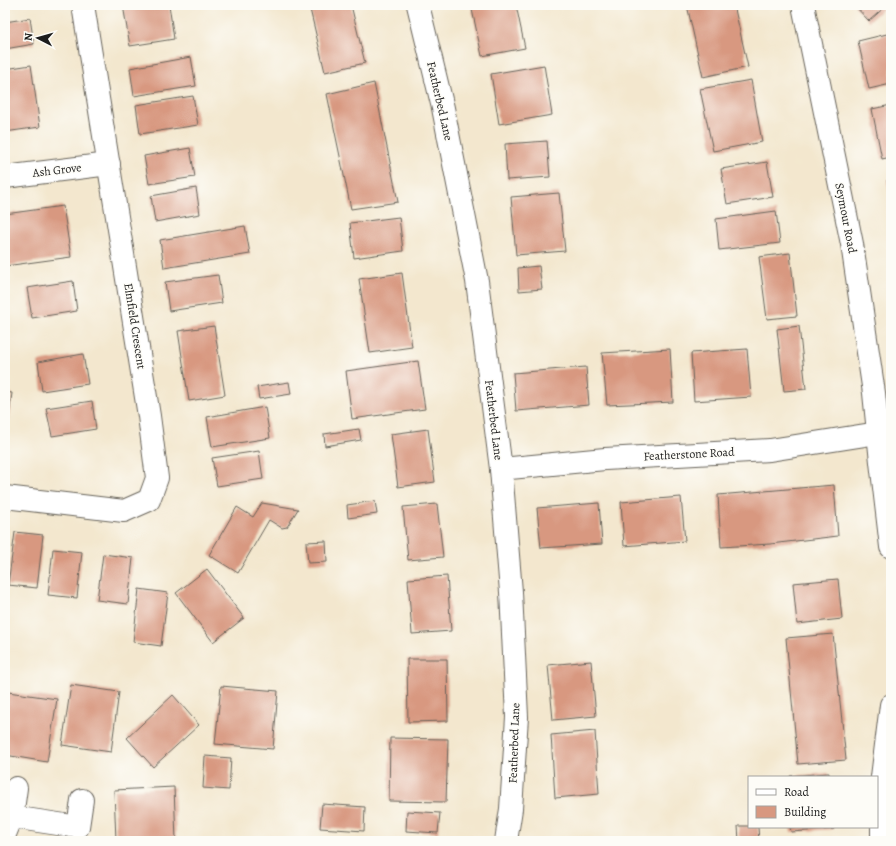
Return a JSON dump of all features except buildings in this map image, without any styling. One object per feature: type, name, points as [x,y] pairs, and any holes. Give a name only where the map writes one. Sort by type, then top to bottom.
[{"type":"street","name":"Elmfield Crescent","points":[[5,497],[124,511],[149,500],[157,478],[149,416],[83,5]]},
{"type":"street","name":"Featherbed Lane","points":[[418,5],[443,108],[477,281],[501,469],[511,592],[517,717],[511,810],[506,841]]},
{"type":"street","name":"Seymour Road","points":[[803,5],[852,244],[874,393],[891,547]]},
{"type":"street","name":"Ash Grove","points":[[5,177],[108,164]]},
{"type":"street","name":"Featherstone Road","points":[[501,469],[605,459],[770,450],[878,433]]},
{"type":"street","points":[[882,841],[882,778],[891,705]]},
{"type":"street","points":[[16,788],[8,826],[78,827],[82,800]]}]
